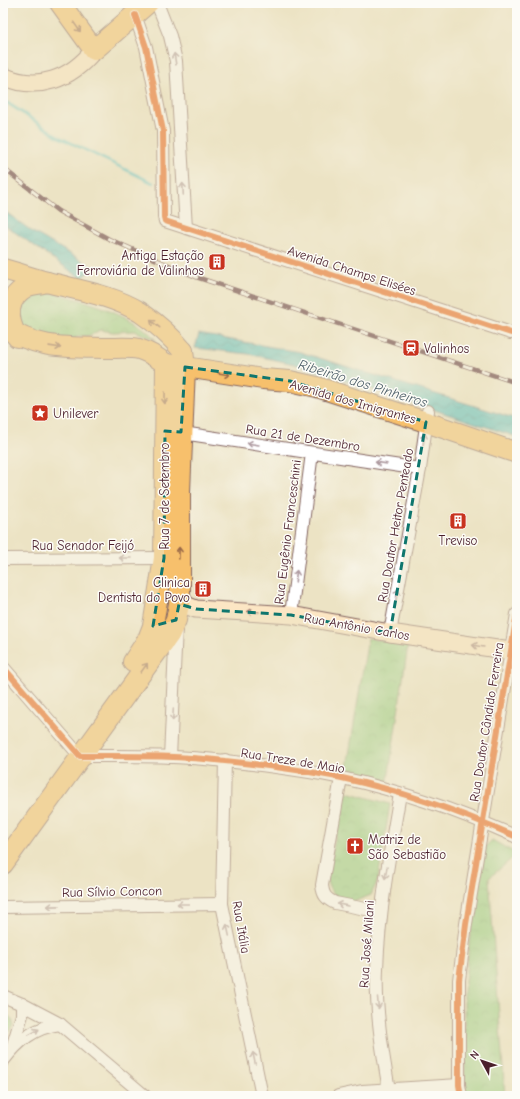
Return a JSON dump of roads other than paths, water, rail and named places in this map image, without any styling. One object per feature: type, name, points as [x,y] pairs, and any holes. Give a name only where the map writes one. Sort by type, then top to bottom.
[{"type":"main road","points":[[60,3],[94,50]]},
{"type":"main road","points":[[3,76],[17,82],[36,83],[53,80],[83,64],[94,50],[142,9]]},
{"type":"main road","points":[[3,269],[47,282],[84,290],[133,309],[158,326],[178,361]]},
{"type":"main road","points":[[47,282],[26,287],[16,296],[11,306],[9,316],[11,326],[10,332],[40,344],[58,348],[138,349],[154,356],[178,361]]},
{"type":"main road","name":"Avenida dos Imigrantes","points":[[178,361],[263,379],[290,381],[317,387],[427,416],[517,442]]},
{"type":"main road","name":"Rua 7 de Setembro","points":[[76,752],[148,639],[153,626],[164,558],[178,361]]},
{"type":"main road","name":"Avenida dos Imigrantes","points":[[427,416],[517,453]]},
{"type":"main road","name":"Rua 7 de Setembro","points":[[76,752],[167,650],[169,635],[176,620],[180,598],[173,432]]},
{"type":"main road","points":[[180,598],[188,606],[196,609]]},
{"type":"main road","points":[[153,626],[176,620],[196,609]]},
{"type":"main road","name":"Rua Antônio Carlos","points":[[196,609],[291,615],[390,633],[514,652]]},
{"type":"main road","points":[[3,843],[76,752]]},
{"type":"main road","points":[[3,864],[76,752]]},
{"type":"street","points":[[157,3],[170,36],[176,61],[186,228]]},
{"type":"street","name":"Avenida Champs Elisées","points":[[142,9],[146,47],[163,131],[165,221],[169,224],[186,228],[511,333]]},
{"type":"street","name":"Rua Doutor Heitor Penteado","points":[[390,633],[420,469],[427,416]]},
{"type":"street","name":"Rua 21 de Dezembro","points":[[173,432],[420,469]]},
{"type":"street","name":"Rua Eugênio Franceschini","points":[[291,615],[312,453]]},
{"type":"street","name":"Rua Senador Feijó","points":[[3,559],[164,558]]},
{"type":"street","name":"Rua Doutor Cândido Ferreira","points":[[460,1091],[459,980],[466,924],[514,652],[517,614]]},
{"type":"street","points":[[167,650],[170,757]]},
{"type":"street","points":[[3,667],[76,752]]},
{"type":"street","name":"Rua Treze de Maio","points":[[76,752],[225,760],[342,778],[400,794],[484,822],[517,837]]},
{"type":"street","name":"Rua Itália","points":[[225,760],[222,904],[262,1096]]},
{"type":"street","points":[[342,778],[322,885],[323,894],[328,900],[335,903],[381,912]]},
{"type":"street","name":"Rua José Milani","points":[[389,1092],[377,1002],[377,969],[384,884],[400,794]]},
{"type":"street","name":"Rua Sílvio Concon","points":[[3,906],[222,904]]},
{"type":"street","points":[[3,996],[60,1024],[145,1096]]},
{"type":"street","points":[[12,1049],[22,1015],[22,1004]]},
{"type":"street","points":[[3,1061],[12,1049],[27,1036],[45,1026],[60,1024]]},
{"type":"street","points":[[338,1096],[362,1091],[460,1091]]},
{"type":"water","points":[[3,210],[33,232],[93,267],[82,279],[3,224]]},
{"type":"water","name":"Ribeirão dos Pinheiros","points":[[199,334],[300,352],[517,419],[517,437],[294,364],[248,354],[195,348]]},
{"type":"waterway","points":[[3,100],[59,137],[153,183]]},
{"type":"railway","points":[[3,168],[58,211],[109,239],[196,277],[517,383]]},
{"type":"place","name":"Antiga Estação Ferroviária de Valinhos","points":[[217,262]]},
{"type":"place","name":"Valinhos","points":[[411,348]]},
{"type":"place","name":"Unilever","points":[[40,413]]},
{"type":"place","name":"Treviso","points":[[458,521]]},
{"type":"place","name":"Clinica Dentista do Povo","points":[[203,589]]},
{"type":"place","name":"Matriz de São Sebastião","points":[[355,846]]}]
